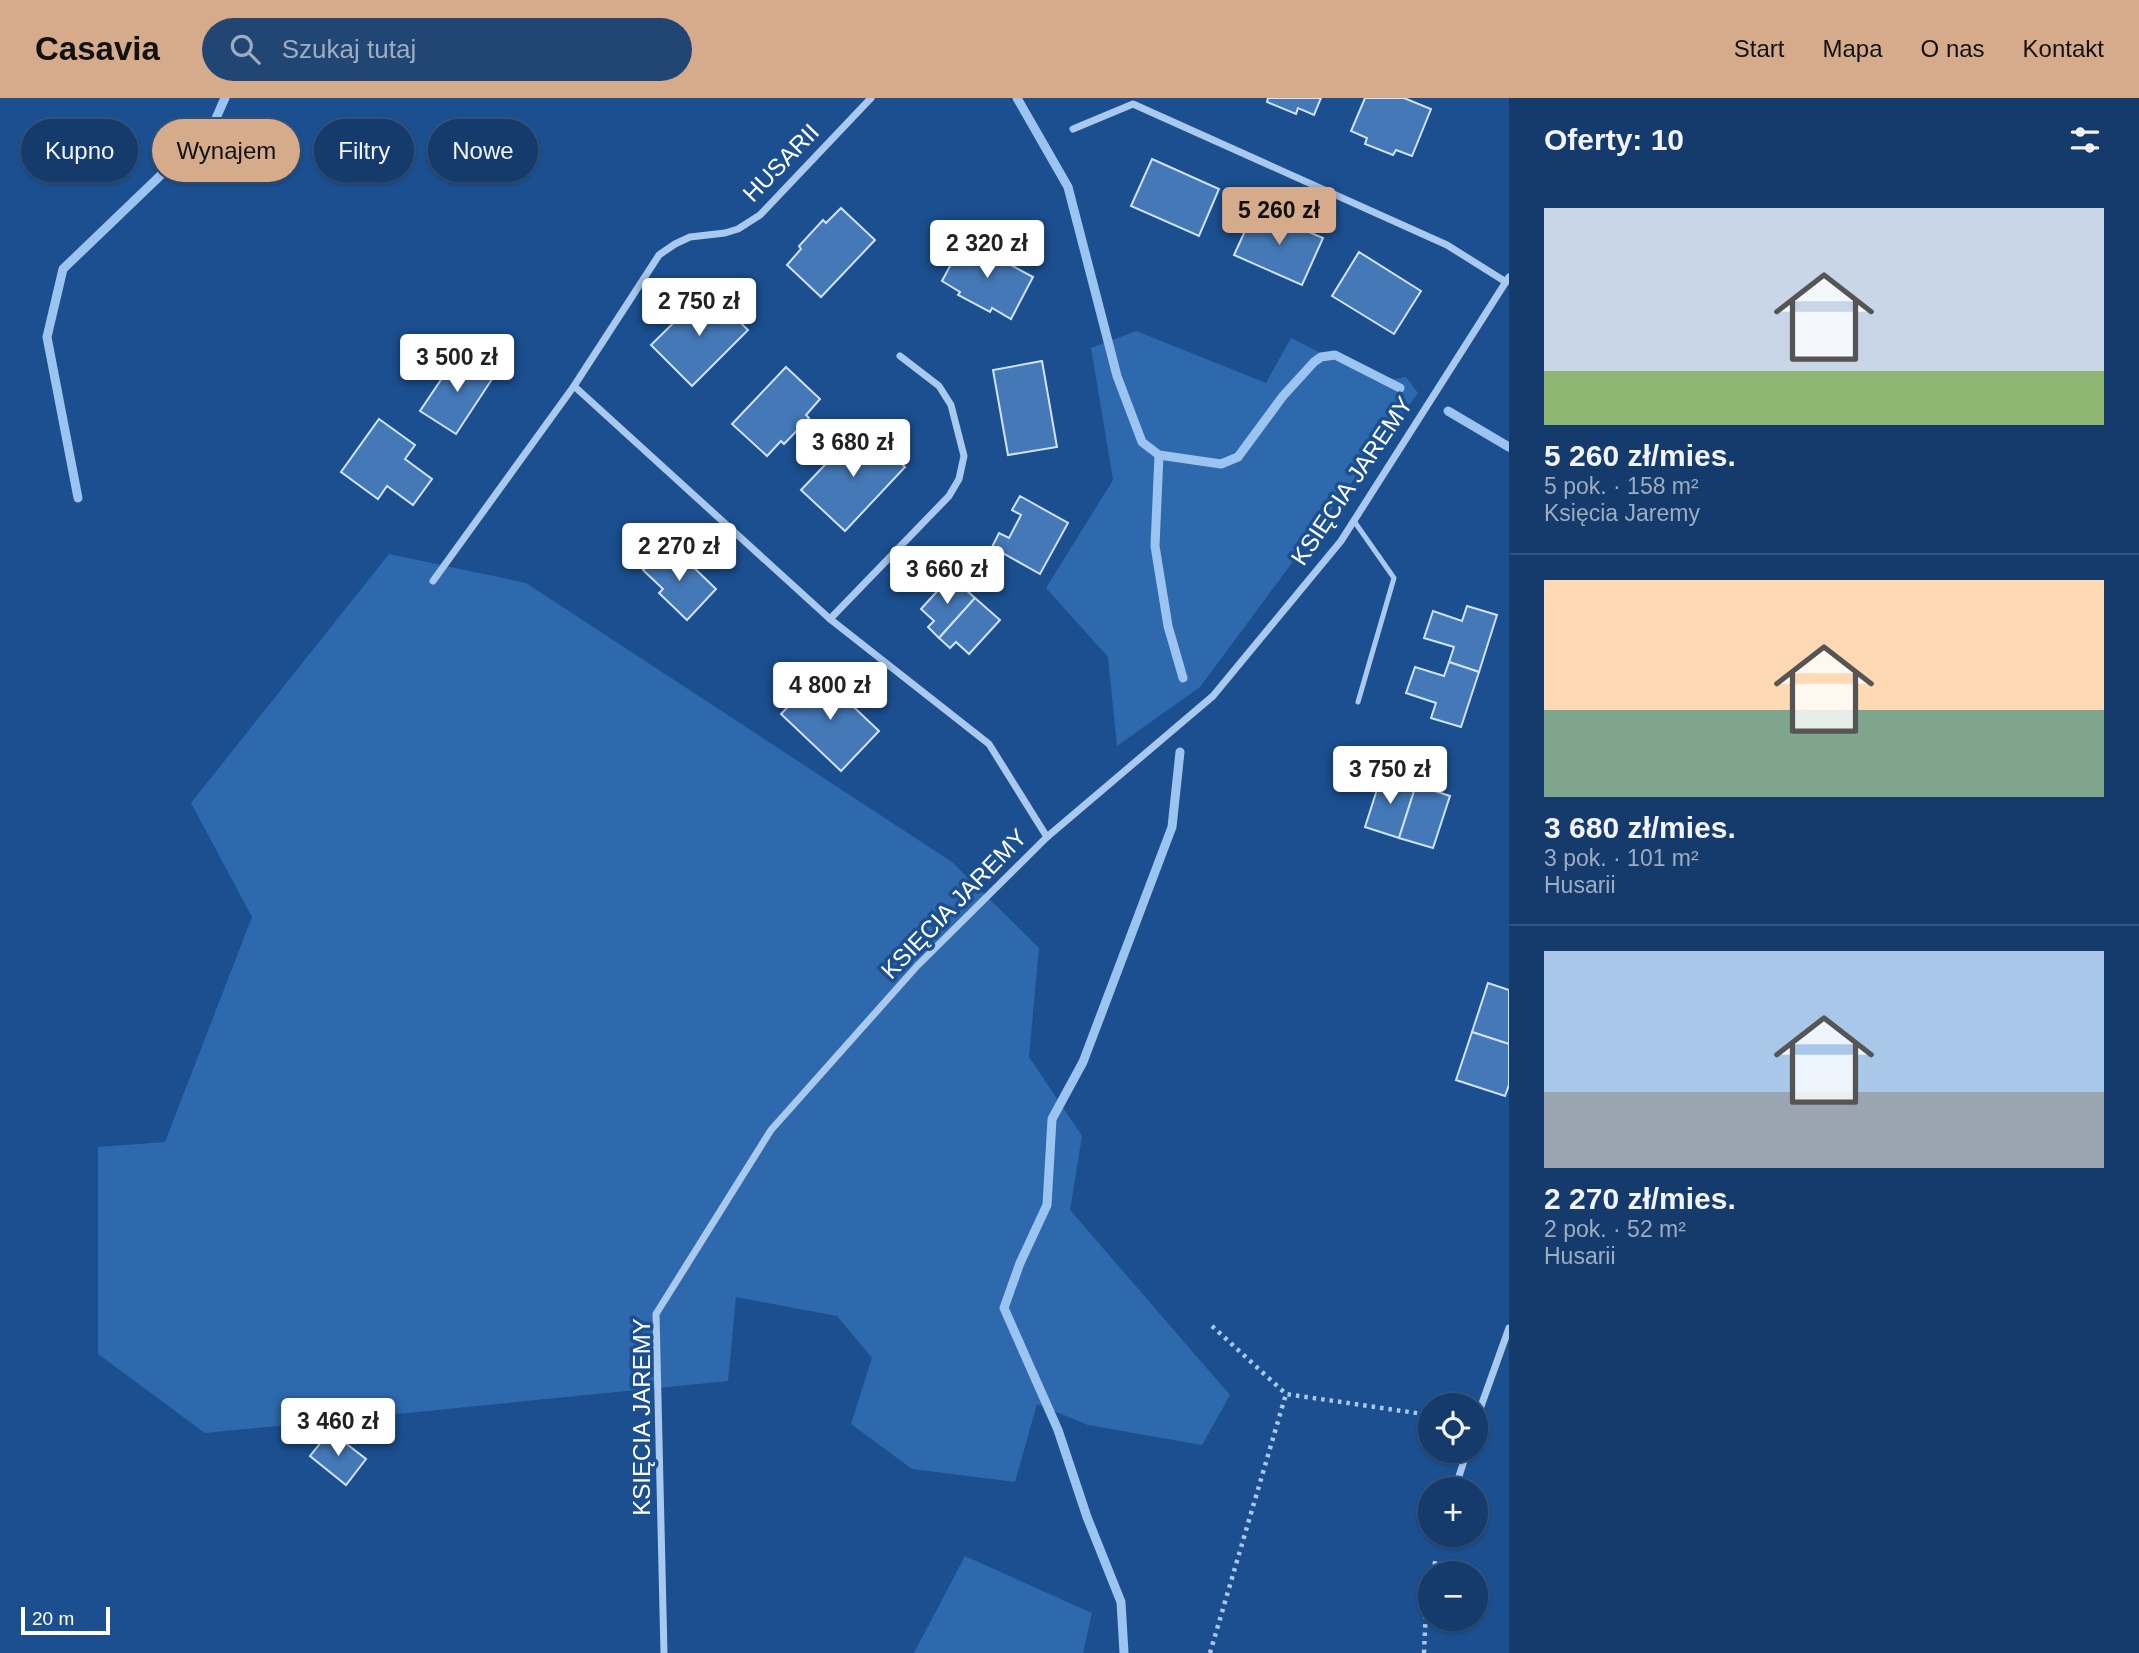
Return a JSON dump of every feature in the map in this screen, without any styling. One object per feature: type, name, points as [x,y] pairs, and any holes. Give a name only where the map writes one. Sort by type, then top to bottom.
[{"type":"street","name":"HUSARII","points":[[433,581],[574,387],[659,255],[690,237],[738,229],[760,215],[871,98]]},
{"type":"street","points":[[1073,130],[1133,104],[1447,245],[1507,280]]},
{"type":"street","name":"KSIĘCIA JAREMY","points":[[664,1653],[656,1314],[771,1130],[917,966],[1047,837],[1213,696],[1341,541],[1507,280]]},
{"type":"street","points":[[830,619],[949,496],[959,479],[964,456],[951,405],[939,386],[900,356]]},
{"type":"street","points":[[574,387],[830,619],[989,744],[1047,837]]},
{"type":"street","points":[[1486,1393],[1509,1328]]},
{"type":"lane","points":[[1354,522],[1394,579],[1358,702]]},
{"type":"path","points":[[1212,1326],[1286,1394],[1418,1413]]},
{"type":"path","points":[[1210,1653],[1286,1394]]},
{"type":"path","points":[[1424,1653],[1425,1631]]},
{"type":"shaded area","points":[[1136,331],[1266,383],[1291,338],[1378,382],[1406,377],[1418,393],[1200,687],[1117,746],[1108,657],[1046,588],[1113,480],[1091,348]]},
{"type":"shaded area","points":[[389,554],[526,583],[952,862],[1039,948],[1029,1057],[1082,1136],[1070,1210],[1230,1395],[1202,1445],[1088,1425],[1037,1404],[1015,1482],[912,1469],[851,1424],[872,1358],[837,1316],[736,1297],[728,1381],[205,1433],[98,1354],[98,1147],[165,1142],[252,917],[191,803]]},
{"type":"shaded area","points":[[965,1556],[1092,1613],[1083,1653],[914,1653]]},
{"type":"building","points":[[1268,98],[1321,98],[1314,115],[1298,108],[1296,114],[1267,102]]},
{"type":"building","points":[[1365,98],[1404,98],[1431,109],[1412,156],[1396,150],[1393,155],[1365,144],[1367,138],[1351,131]]},
{"type":"building","points":[[1152,159],[1219,189],[1199,236],[1131,206]]},
{"type":"building","points":[[841,208],[875,240],[821,297],[787,265],[801,249],[799,246],[823,220],[826,223]]},
{"type":"building","points":[[1255,209],[1323,238],[1302,285],[1234,255]]},
{"type":"building","points":[[964,240],[1033,277],[1011,319],[992,308],[990,312],[958,295],[960,292],[942,281]]},
{"type":"building","points":[[1359,252],[1421,291],[1394,334],[1332,296]]},
{"type":"building","points":[[707,290],[748,330],[692,386],[651,345]]},
{"type":"building","points":[[459,353],[494,376],[456,434],[420,411]]},
{"type":"building","points":[[1042,361],[1057,447],[1008,455],[993,370]]},
{"type":"building","points":[[786,367],[820,399],[806,415],[809,418],[784,444],[781,441],[767,456],[732,424]]},
{"type":"building","points":[[379,419],[415,445],[405,459],[432,479],[413,505],[387,486],[378,499],[341,472]]},
{"type":"building","points":[[861,427],[905,467],[845,531],[801,490]]},
{"type":"building","points":[[1020,496],[1068,523],[1040,574],[992,547],[999,533],[1009,538],[1021,515],[1012,510]]},
{"type":"building","points":[[666,546],[686,564],[688,562],[716,589],[687,620],[659,593],[663,589],[643,570]]},
{"type":"building","points":[[951,576],[975,598],[939,638],[928,627],[934,621],[921,609]]},
{"type":"building","points":[[975,598],[1000,620],[969,654],[956,642],[950,648],[939,638]]},
{"type":"building","points":[[1467,606],[1497,615],[1479,672],[1449,662],[1454,647],[1424,638],[1433,611],[1462,621]]},
{"type":"building","points":[[1449,662],[1479,672],[1461,727],[1431,718],[1436,703],[1406,693],[1415,667],[1444,676]]},
{"type":"building","points":[[819,674],[879,731],[841,771],[781,714]]},
{"type":"building","points":[[1382,774],[1416,785],[1399,838],[1365,827]]},
{"type":"building","points":[[1416,785],[1450,796],[1433,848],[1399,838]]},
{"type":"building","points":[[1488,983],[1509,990],[1509,1044],[1472,1032]]},
{"type":"building","points":[[1472,1032],[1509,1044],[1509,1085],[1505,1096],[1456,1080]]},
{"type":"building","points":[[330,1431],[366,1459],[346,1485],[310,1456]]},
{"type":"waterway","points":[[78,498],[47,337],[63,269],[213,125],[225,98]]},
{"type":"waterway","points":[[1017,98],[1068,187],[1117,376],[1142,442],[1159,455],[1221,464],[1238,457],[1283,396],[1321,357],[1335,355],[1400,388]]},
{"type":"waterway","points":[[1448,411],[1509,447]]},
{"type":"waterway","points":[[1159,455],[1155,546],[1168,626],[1183,678]]},
{"type":"waterway","points":[[1124,1653],[1121,1602],[1087,1517],[1058,1430],[1004,1308],[1020,1263],[1047,1205],[1052,1119],[1083,1062],[1172,827],[1180,752]]}]
